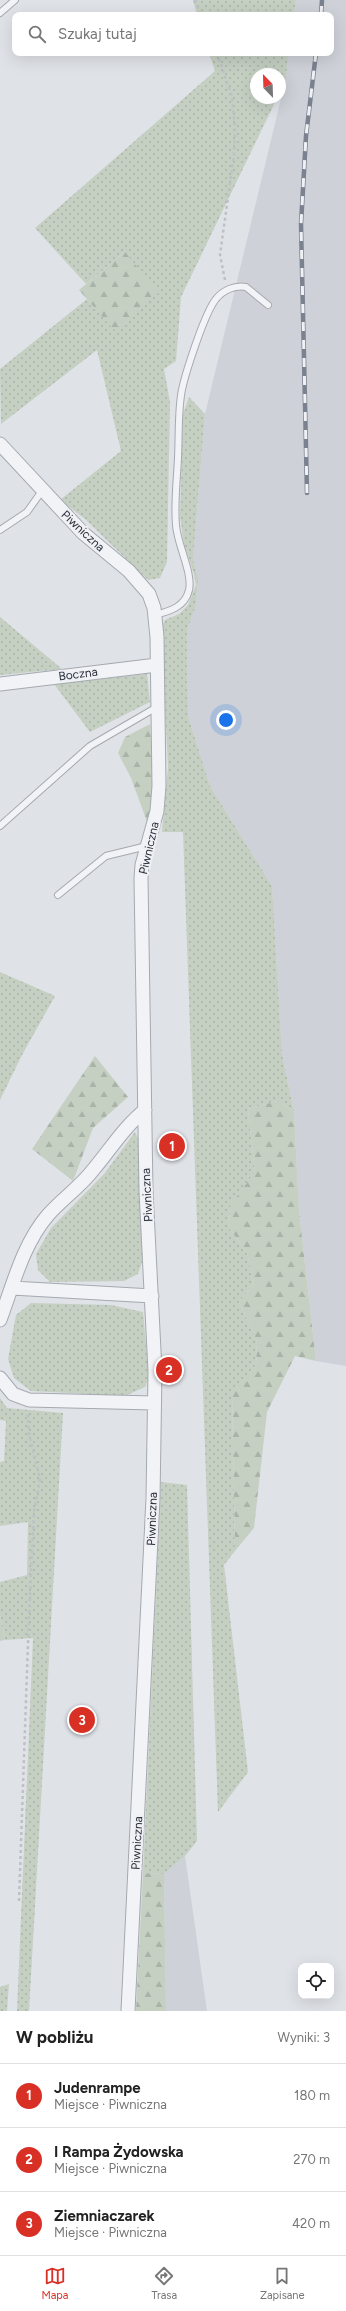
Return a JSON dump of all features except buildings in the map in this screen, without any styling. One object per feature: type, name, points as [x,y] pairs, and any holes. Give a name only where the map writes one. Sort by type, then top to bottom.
[{"type":"street","name":"Piwniczna","points":[[0,444],[42,491],[83,533],[129,571],[149,594],[155,615],[159,742],[158,811],[142,865],[141,878],[146,1191],[152,1296],[154,1403],[153,1498],[128,2011]]},
{"type":"street","name":"Boczna","points":[[0,684],[156,665]]},
{"type":"street","points":[[0,1320],[30,1242],[48,1215],[90,1175],[125,1129],[145,1110]]},
{"type":"street","points":[[12,1288],[152,1296]]},
{"type":"street","points":[[0,1378],[13,1394],[29,1400],[154,1403]]},
{"type":"lane","points":[[0,13],[15,0]]},
{"type":"lane","points":[[155,615],[177,608],[184,601],[189,589],[189,578],[178,540],[175,518],[180,399],[187,370],[211,306],[219,295],[227,290],[246,287],[268,305]]},
{"type":"lane","points":[[0,530],[27,512],[42,491]]},
{"type":"lane","points":[[0,826],[70,762],[90,746],[157,707]]},
{"type":"lane","points":[[58,895],[106,856],[149,845]]},
{"type":"path","points":[[195,0],[200,12]]},
{"type":"path","points":[[218,56],[232,96],[235,128],[234,154],[220,255],[227,290]]},
{"type":"path","points":[[18,1901],[34,1512],[40,1479],[30,1434],[29,1400]]},
{"type":"shaded area","points":[[296,0],[346,0],[346,1366],[316,1361],[299,1211],[294,1112],[282,1054],[272,886],[210,786],[188,716],[187,630],[196,605],[198,578],[193,559],[205,414],[280,104],[286,104],[286,75],[289,56],[334,56],[334,12],[294,12]]},
{"type":"shaded area","points":[[185,1856],[207,2011],[166,2011],[164,1874]]},
{"type":"green space","points":[[193,0],[296,0],[294,12],[196,12]]},
{"type":"green space","points":[[210,56],[289,56],[286,75],[286,68],[250,68],[250,104],[274,104],[181,297],[176,361],[164,369],[170,402],[167,562],[160,578],[148,580],[85,519],[60,500],[121,451],[97,350],[1,424],[0,369],[87,299],[114,329],[125,252],[86,284],[35,228],[215,71]]},
{"type":"green space","points":[[125,252],[158,293],[114,330],[79,290]]},
{"type":"green space","points":[[189,397],[205,414],[193,559],[198,578],[196,605],[187,630],[188,716],[210,786],[272,886],[282,1054],[294,1112],[277,1101],[248,1109],[255,1172],[230,1207],[229,1228],[247,1253],[254,1284],[239,1302],[257,1341],[256,1365],[232,1393],[235,1551],[224,1565],[248,1772],[218,1812],[183,832],[162,832],[168,767],[161,627],[165,620],[179,614],[188,605],[196,585],[184,544],[180,516],[183,414]]},
{"type":"green space","points":[[0,617],[62,669],[0,675]]},
{"type":"green space","points":[[147,674],[150,702],[90,732],[54,684]]},
{"type":"green space","points":[[150,724],[154,796],[149,827],[131,778],[118,753],[125,737]]},
{"type":"green space","points":[[0,972],[55,996],[22,1055],[0,1100]]},
{"type":"green space","points":[[95,1056],[128,1097],[93,1128],[73,1181],[32,1149]]},
{"type":"green space","points":[[277,1101],[294,1112],[299,1211],[316,1361],[295,1356],[267,1412],[254,1528],[235,1551],[232,1392],[256,1365],[257,1341],[239,1302],[254,1284],[247,1253],[229,1228],[230,1206],[255,1172],[248,1109]]},
{"type":"green space","points":[[135,1132],[139,1141],[145,1253],[138,1274],[124,1281],[50,1282],[38,1270],[36,1254],[51,1228],[104,1174]]},
{"type":"green space","points":[[31,1303],[111,1305],[143,1312],[149,1377],[145,1387],[125,1396],[31,1391],[14,1378],[8,1359],[16,1315]]},
{"type":"green space","points":[[0,1398],[7,1408],[63,1413],[29,2011],[17,2011],[33,1638],[5,1640],[0,1615],[0,1582],[27,1575],[28,1522],[0,1526],[0,1462],[4,1461],[6,1421],[0,1420]]},
{"type":"green space","points":[[161,1482],[187,1485],[197,1841],[185,1856],[164,1874],[143,1873]]},
{"type":"green space","points":[[0,1615],[5,1640],[0,1641]]},
{"type":"green space","points":[[143,1873],[164,1874],[166,2011],[136,2011]]},
{"type":"green space","points":[[9,1984],[7,2011],[0,2011],[0,1987]]},
{"type":"railway","points":[[321,12],[322,0]]},
{"type":"railway","points":[[307,493],[301,224],[306,136],[316,56]]},
{"type":"place","name":"Judenrampe","points":[[172,1146]]},
{"type":"place","name":"I Rampa Żydowska","points":[[169,1370]]},
{"type":"place","name":"Ziemniaczarek","points":[[82,1720]]}]
